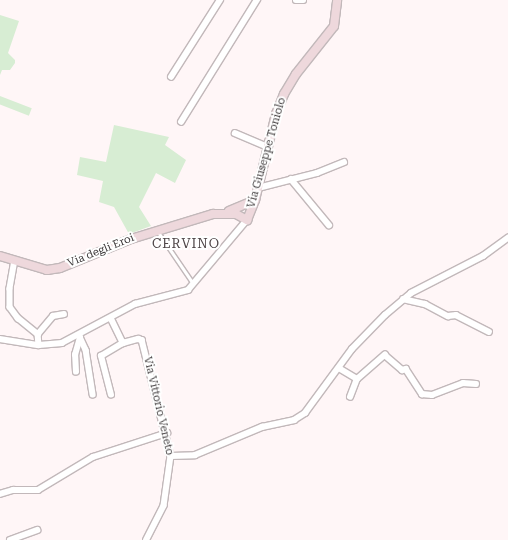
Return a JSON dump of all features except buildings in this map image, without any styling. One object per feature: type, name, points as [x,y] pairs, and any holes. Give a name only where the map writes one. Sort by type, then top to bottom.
[{"type":"street","points":[[171,77],[220,0]]},
{"type":"street","points":[[181,122],[257,0]]},
{"type":"street","points":[[296,0],[303,0]]},
{"type":"street","name":"Via Giuseppe Toniolo","points":[[0,339],[39,345],[62,343],[79,337],[135,304],[181,293],[195,285],[247,220],[255,200],[268,147],[284,94],[296,74],[334,26],[337,0]]},
{"type":"street","points":[[236,132],[268,147]]},
{"type":"street","points":[[258,188],[317,173],[344,162]]},
{"type":"street","points":[[291,179],[328,225]]},
{"type":"street","name":"Via degli Eroi","points":[[0,256],[47,270],[60,268],[157,230],[193,219],[226,212],[255,200]]},
{"type":"street","points":[[226,212],[236,214],[247,220]]},
{"type":"street","points":[[171,456],[195,455],[262,427],[294,420],[305,413],[361,339],[403,299],[411,293],[483,256],[508,238]]},
{"type":"street","points":[[15,260],[10,289],[10,307],[18,318],[38,334],[39,345]]},
{"type":"street","points":[[403,299],[425,304],[448,316],[456,315],[489,332]]},
{"type":"street","points":[[38,334],[54,316],[64,314]]},
{"type":"street","points":[[111,318],[123,343],[101,356],[111,395]]},
{"type":"street","points":[[76,372],[75,355],[79,337]]},
{"type":"street","points":[[79,337],[86,350],[93,394]]},
{"type":"street","name":"Via Vittorio Veneto","points":[[123,343],[138,339],[142,340],[167,433],[171,456],[164,506],[147,540]]},
{"type":"street","points":[[350,397],[357,379],[385,355],[402,370],[406,369],[419,391],[425,395],[432,395],[463,383],[476,384]]},
{"type":"street","points":[[339,368],[357,379]]},
{"type":"street","points":[[0,494],[13,490],[38,490],[93,457],[167,433]]},
{"type":"street","points":[[10,540],[37,530]]},
{"type":"lane","points":[[157,230],[195,285]]},
{"type":"green space","points":[[0,15],[19,21],[8,53],[15,60],[15,63],[10,70],[2,70],[0,75]]},
{"type":"green space","points":[[0,96],[32,108],[29,116],[0,105]]},
{"type":"green space","points":[[114,125],[169,137],[165,145],[186,160],[175,183],[156,173],[139,207],[151,226],[129,234],[114,207],[99,202],[103,181],[77,175],[80,157],[106,162]]},
{"type":"district","name":"CERVINO","points":[[186,244]]}]
